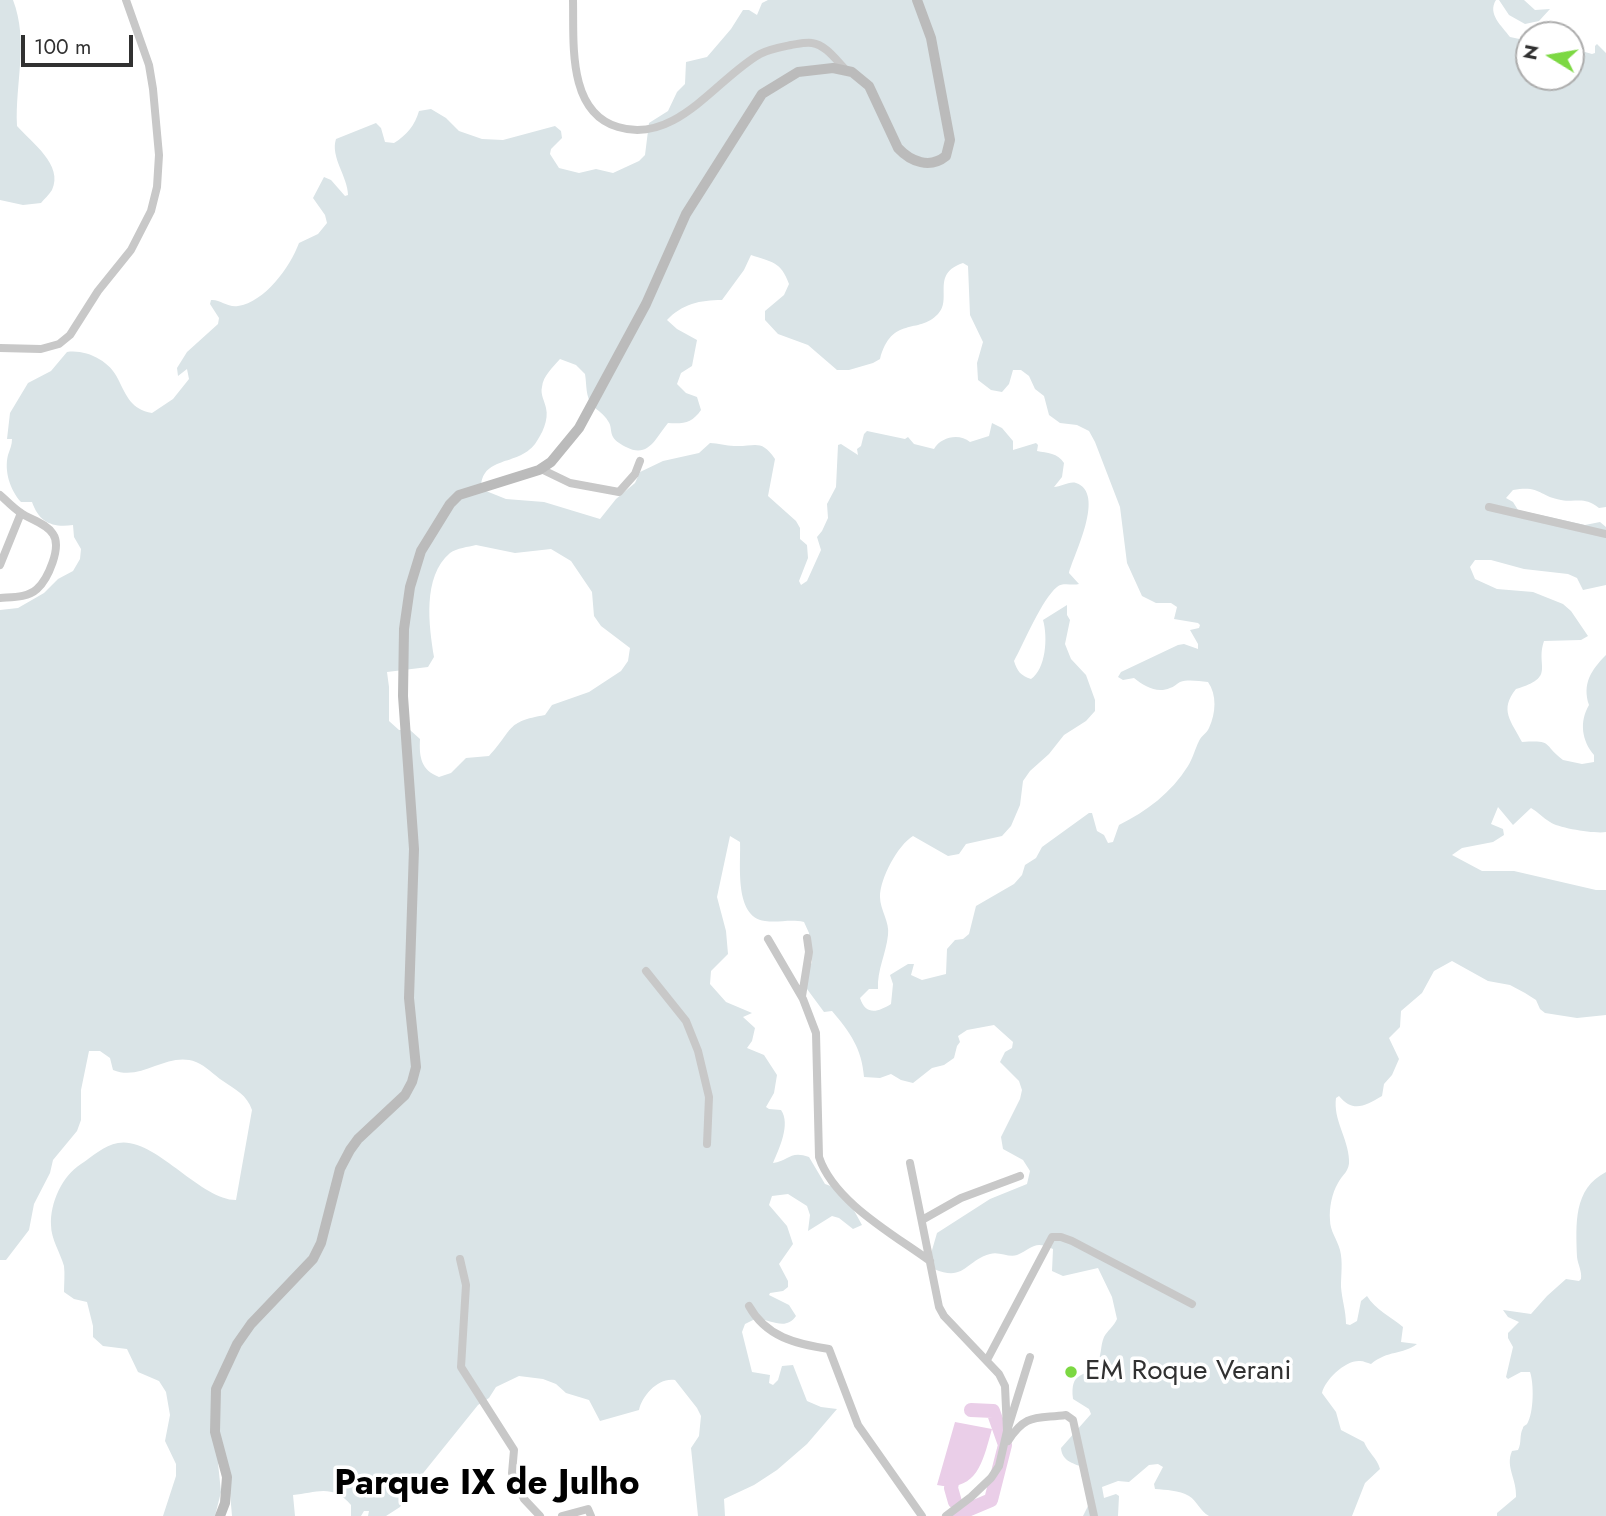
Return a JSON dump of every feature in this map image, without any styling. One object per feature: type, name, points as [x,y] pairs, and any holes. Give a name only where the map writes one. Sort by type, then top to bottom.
[{"type":"street","points":[[0,348],[41,349],[59,344],[70,335],[98,291],[131,250],[151,211],[157,187],[159,155],[153,89],[149,65],[126,0]]},
{"type":"street","points":[[573,0],[574,53],[580,88],[596,115],[606,122],[621,128],[656,126],[692,109],[762,52],[810,42],[823,47],[845,69],[869,86],[898,148],[920,162],[932,164],[946,156],[950,140],[931,38],[917,0]]},
{"type":"street","points":[[220,1516],[225,1503],[227,1477],[215,1432],[216,1389],[237,1344],[251,1324],[313,1259],[321,1243],[340,1169],[350,1150],[358,1139],[405,1095],[416,1067],[409,998],[414,849],[403,696],[404,629],[410,587],[421,551],[450,504],[459,495],[541,469],[551,462],[579,428],[646,304],[686,214],[762,94],[798,72],[845,69]]},
{"type":"street","points":[[541,469],[570,483],[620,492],[635,474],[640,461]]},
{"type":"street","points":[[0,495],[21,513],[54,534],[56,551],[37,589],[26,595],[0,598]]},
{"type":"street","points":[[1489,507],[1606,534]]},
{"type":"street","points":[[0,565],[21,513]]},
{"type":"street","points":[[802,996],[809,952],[807,938]]},
{"type":"street","points":[[768,939],[802,996],[816,1033],[819,1157],[823,1170],[852,1204],[930,1261]]},
{"type":"street","points":[[646,971],[686,1021],[698,1051],[709,1097],[707,1144]]},
{"type":"street","points":[[910,1163],[939,1307],[944,1316],[999,1374],[1005,1386],[1007,1431]]},
{"type":"street","points":[[922,1220],[961,1198],[1020,1176]]},
{"type":"street","points":[[987,1360],[1052,1237],[1061,1237],[1192,1304]]},
{"type":"street","points":[[460,1259],[466,1285],[461,1367],[514,1450],[512,1473],[524,1499],[540,1516]]},
{"type":"street","points":[[749,1306],[756,1319],[772,1333],[797,1343],[829,1349],[858,1425],[922,1516]]},
{"type":"street","points":[[946,1516],[971,1497],[991,1478],[999,1466],[1030,1357]]},
{"type":"street","points":[[1005,1446],[1024,1420],[1066,1415],[1073,1420],[1094,1516]]},
{"type":"street","points":[[562,1516],[590,1513]]},
{"type":"shaded area","points":[[0,0],[13,0],[18,16],[21,47],[17,126],[44,155],[54,172],[52,190],[41,203],[23,205],[0,200]]},
{"type":"shaded area","points":[[768,0],[1496,0],[1494,15],[1510,37],[1515,38],[1515,91],[1585,91],[1585,52],[1595,53],[1597,44],[1606,53],[1606,507],[1599,508],[1584,501],[1561,500],[1529,489],[1513,490],[1506,498],[1513,502],[1518,510],[1585,525],[1600,522],[1606,527],[1606,585],[1583,590],[1577,578],[1568,574],[1524,569],[1491,560],[1475,560],[1470,567],[1475,579],[1497,589],[1533,592],[1563,604],[1588,636],[1581,640],[1544,641],[1541,675],[1529,685],[1516,689],[1508,703],[1508,716],[1522,742],[1547,744],[1563,760],[1582,764],[1594,762],[1594,755],[1583,731],[1589,705],[1587,684],[1592,672],[1606,655],[1606,832],[1561,826],[1550,822],[1531,808],[1513,825],[1498,807],[1491,824],[1503,829],[1504,835],[1493,842],[1462,848],[1452,855],[1482,871],[1514,871],[1606,890],[1606,1015],[1577,1018],[1545,1013],[1536,1000],[1525,993],[1510,985],[1488,981],[1452,961],[1434,971],[1422,993],[1401,1011],[1400,1027],[1389,1038],[1399,1059],[1392,1075],[1384,1084],[1382,1096],[1359,1106],[1349,1105],[1339,1096],[1336,1098],[1337,1114],[1349,1164],[1334,1191],[1330,1220],[1341,1255],[1341,1287],[1346,1324],[1357,1321],[1361,1301],[1367,1296],[1403,1327],[1401,1342],[1417,1344],[1371,1364],[1360,1361],[1348,1364],[1327,1382],[1322,1393],[1336,1412],[1341,1430],[1364,1442],[1380,1469],[1365,1483],[1352,1516],[1209,1516],[1185,1494],[1155,1489],[1154,1484],[1163,1467],[1158,1464],[1149,1465],[1129,1482],[1118,1481],[1102,1487],[1104,1498],[1116,1494],[1119,1496],[1118,1516],[1083,1516],[1092,1498],[1091,1485],[1081,1476],[1086,1468],[1066,1459],[1061,1448],[1091,1414],[1089,1409],[1073,1399],[1074,1383],[1079,1376],[1096,1365],[1104,1337],[1117,1319],[1112,1297],[1098,1268],[1063,1276],[1052,1271],[1053,1249],[1042,1245],[1014,1256],[990,1254],[959,1272],[952,1273],[934,1269],[930,1257],[937,1233],[990,1199],[1027,1184],[1030,1171],[1023,1160],[1003,1149],[1001,1137],[1022,1090],[1019,1081],[1000,1062],[1005,1052],[1012,1048],[1013,1042],[994,1025],[967,1030],[958,1036],[960,1042],[954,1058],[944,1065],[932,1068],[913,1083],[891,1074],[880,1078],[864,1077],[861,1058],[850,1034],[832,1011],[824,1012],[807,989],[807,973],[812,962],[809,933],[804,922],[765,921],[748,910],[741,889],[740,842],[730,836],[717,897],[726,931],[728,954],[711,971],[710,984],[726,1002],[752,1013],[743,1017],[755,1028],[747,1048],[764,1055],[777,1075],[774,1093],[766,1107],[781,1110],[785,1122],[773,1163],[793,1155],[809,1157],[825,1184],[845,1194],[862,1225],[853,1229],[832,1216],[808,1231],[810,1215],[807,1206],[788,1194],[772,1196],[769,1205],[787,1226],[793,1244],[779,1264],[788,1281],[788,1287],[769,1295],[789,1305],[796,1316],[792,1321],[782,1324],[755,1319],[745,1324],[742,1332],[752,1372],[770,1375],[769,1383],[773,1385],[778,1380],[782,1366],[793,1365],[807,1401],[821,1407],[837,1409],[807,1444],[777,1470],[754,1485],[724,1499],[725,1516],[698,1516],[691,1448],[699,1436],[701,1416],[675,1380],[663,1381],[652,1388],[639,1410],[600,1421],[589,1400],[566,1393],[556,1384],[543,1379],[519,1376],[496,1387],[489,1398],[478,1405],[420,1477],[400,1507],[386,1516],[368,1516],[369,1511],[364,1511],[361,1516],[351,1516],[351,1505],[344,1498],[324,1491],[293,1495],[295,1516],[232,1516],[229,1481],[218,1463],[221,1492],[215,1516],[163,1516],[176,1476],[176,1464],[165,1441],[170,1415],[166,1392],[159,1381],[138,1372],[127,1349],[103,1346],[93,1337],[87,1302],[74,1299],[64,1292],[64,1266],[51,1230],[51,1217],[58,1191],[74,1169],[103,1149],[118,1143],[132,1143],[147,1149],[207,1190],[236,1200],[252,1110],[240,1093],[196,1062],[175,1060],[124,1073],[113,1070],[110,1058],[100,1051],[89,1051],[81,1090],[81,1120],[77,1131],[53,1160],[50,1173],[34,1204],[29,1230],[6,1260],[0,1260],[0,610],[18,608],[44,593],[58,579],[73,571],[80,559],[81,549],[74,537],[73,525],[47,522],[38,514],[32,502],[21,502],[9,480],[7,467],[12,439],[7,439],[10,413],[28,383],[51,371],[67,352],[82,352],[109,367],[131,401],[139,409],[152,413],[173,399],[189,379],[187,369],[178,376],[177,368],[187,352],[218,324],[219,318],[210,304],[211,300],[238,306],[267,291],[283,272],[299,243],[318,234],[327,223],[325,215],[313,198],[324,177],[331,180],[345,196],[348,195],[335,153],[336,139],[376,123],[381,128],[385,142],[394,143],[410,129],[419,111],[431,109],[446,118],[459,131],[482,139],[503,140],[555,126],[561,131],[562,138],[551,149],[550,154],[559,168],[579,173],[596,169],[613,173],[639,161],[645,155],[649,123],[668,111],[677,92],[685,84],[686,62],[707,57],[743,10],[757,15],[762,3]],"holes":[[[751,255],[779,267],[789,284],[784,295],[765,311],[765,320],[778,334],[808,345],[837,370],[849,370],[873,363],[880,359],[891,336],[898,331],[922,324],[938,314],[944,301],[947,274],[963,263],[968,266],[970,315],[983,342],[977,363],[978,380],[991,390],[1002,392],[1009,384],[1013,370],[1021,370],[1029,376],[1035,389],[1044,396],[1049,415],[1060,423],[1077,425],[1089,431],[1120,507],[1127,563],[1142,596],[1156,603],[1171,603],[1177,607],[1174,619],[1200,625],[1199,628],[1190,630],[1198,649],[1184,644],[1178,645],[1121,672],[1118,677],[1123,680],[1134,678],[1156,690],[1165,690],[1183,681],[1208,682],[1214,698],[1209,728],[1200,739],[1181,776],[1158,800],[1119,825],[1113,842],[1108,843],[1104,835],[1097,831],[1092,813],[1089,813],[1042,847],[1036,858],[1025,865],[1022,875],[1014,884],[976,906],[969,934],[963,939],[955,940],[947,949],[946,974],[922,980],[911,975],[914,964],[908,964],[890,975],[893,984],[891,1004],[873,1011],[866,1008],[860,998],[869,989],[878,989],[888,930],[880,902],[881,889],[886,872],[896,854],[913,836],[948,856],[959,854],[966,844],[1002,836],[1011,826],[1020,805],[1023,781],[1030,771],[1049,754],[1064,735],[1086,721],[1095,711],[1095,700],[1086,675],[1071,659],[1065,644],[1070,620],[1067,605],[1043,620],[1043,660],[1036,674],[1031,679],[1025,676],[1014,661],[1051,593],[1065,584],[1079,584],[1069,573],[1086,525],[1088,499],[1085,489],[1076,483],[1054,487],[1062,477],[1062,460],[1052,454],[1037,451],[1036,443],[1013,450],[1013,441],[1002,428],[992,423],[989,436],[970,442],[966,439],[950,438],[934,449],[914,444],[908,437],[905,439],[867,431],[857,449],[858,455],[841,444],[838,445],[836,487],[827,504],[828,518],[817,537],[821,550],[807,581],[801,585],[799,581],[808,558],[807,545],[800,539],[800,528],[796,521],[768,496],[775,459],[761,446],[710,443],[699,453],[663,461],[640,472],[635,483],[616,499],[600,519],[544,502],[506,499],[481,489],[487,471],[528,451],[538,440],[547,417],[542,392],[544,379],[560,359],[576,365],[585,374],[590,402],[606,419],[614,438],[626,447],[634,450],[646,448],[656,440],[668,423],[683,423],[694,418],[701,410],[697,397],[686,393],[677,384],[681,373],[692,366],[697,340],[667,320],[692,304],[722,300],[744,270]],[[476,545],[515,553],[551,549],[571,561],[592,592],[594,616],[601,626],[630,648],[628,661],[621,671],[589,692],[552,705],[545,715],[516,724],[489,756],[466,758],[451,773],[439,777],[428,771],[422,762],[420,739],[410,730],[399,730],[389,721],[387,672],[428,667],[434,657],[429,617],[431,588],[441,563],[450,553]]]},
{"type":"shaded area","points":[[1499,0],[1524,0],[1535,10],[1550,9],[1539,21],[1520,21],[1509,15]]},
{"type":"shaded area","points":[[1606,1172],[1606,1516],[1497,1516],[1497,1513],[1516,1497],[1510,1457],[1512,1451],[1518,1450],[1523,1427],[1531,1413],[1533,1398],[1530,1372],[1521,1372],[1508,1379],[1506,1377],[1513,1347],[1508,1333],[1519,1322],[1508,1317],[1503,1310],[1531,1314],[1566,1279],[1581,1279],[1576,1232],[1579,1208],[1587,1188]]},
{"type":"shaded area","points":[[955,1422],[992,1429],[981,1462],[970,1479],[951,1486],[937,1485]]},
{"type":"waterway","points":[[959,1516],[958,1514],[991,1500],[1005,1445],[993,1411],[971,1410]]},
{"type":"waterway","points":[[953,1478],[951,1488],[955,1502]]},
{"type":"place","name":"EM Roque Verani","points":[[1071,1372]]},
{"type":"district","name":"Parque IX de Julho","points":[[487,1486]]}]
